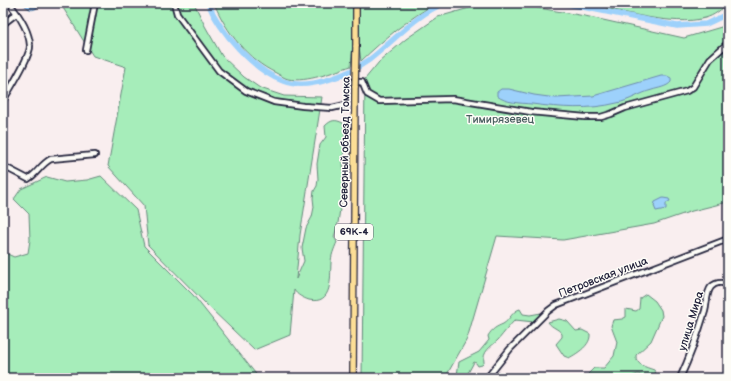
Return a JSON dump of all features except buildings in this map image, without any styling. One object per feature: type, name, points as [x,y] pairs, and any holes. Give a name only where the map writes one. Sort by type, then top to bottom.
[{"type":"main road","name":"Северный объезд Томска","points":[[353,378],[356,3]]},
{"type":"street","points":[[3,101],[30,51],[30,45],[24,27],[9,3]]},
{"type":"street","points":[[86,50],[95,3]]},
{"type":"street","points":[[174,3],[179,17],[219,71],[246,91],[274,102],[332,108],[345,105]]},
{"type":"street","points":[[3,24],[16,14]]},
{"type":"street","points":[[349,82],[362,82],[367,94],[379,101],[453,99],[531,112],[585,117],[601,116],[686,91],[693,87],[710,59],[728,43]]},
{"type":"street","points":[[3,166],[28,179],[35,175],[45,162],[51,159],[95,155]]},
{"type":"street","name":"Петровская улица","points":[[487,378],[510,349],[556,305],[728,239]]},
{"type":"street","name":"улица Мира","points":[[680,378],[687,363],[705,310],[710,290],[716,283],[722,282],[728,284]]},
{"type":"green space","points":[[60,3],[194,3],[222,56],[244,77],[260,88],[284,96],[322,97],[300,235],[296,279],[304,261],[302,248],[306,228],[312,217],[314,207],[314,191],[317,186],[318,179],[317,164],[320,145],[326,137],[325,126],[329,122],[333,121],[343,123],[345,132],[343,161],[344,181],[338,223],[334,237],[337,242],[332,258],[329,289],[322,298],[317,300],[309,300],[298,295],[294,290],[290,335],[254,350],[148,245],[144,206],[108,166],[126,67],[93,56]]},
{"type":"green space","points":[[214,3],[353,3],[353,47],[351,66],[328,74],[303,80],[285,78],[256,61],[247,53],[225,24]]},
{"type":"green space","points":[[359,3],[437,3],[397,29],[361,61],[359,47]]},
{"type":"green space","name":"Тимирязевец","points":[[510,3],[585,16],[684,38],[728,25],[728,202],[692,211],[654,224],[563,240],[497,236],[467,339],[445,378],[362,378],[365,79],[379,62],[406,39],[438,17],[483,4]]},
{"type":"green space","points":[[587,3],[728,3],[712,16],[678,21],[646,17]]},
{"type":"green space","points":[[101,176],[136,210],[144,246],[193,295],[259,378],[3,378],[3,252],[14,257],[28,253],[30,240],[29,214],[14,199],[21,189],[47,177],[65,182],[87,180]]},
{"type":"green space","points":[[646,294],[655,301],[661,310],[662,316],[651,341],[636,355],[636,358],[639,363],[654,370],[656,373],[647,377],[638,374],[632,378],[584,378],[594,368],[604,368],[614,356],[617,342],[611,326],[613,320],[626,317],[626,309],[636,311],[639,309],[640,298]]},
{"type":"green space","points":[[520,309],[523,314],[530,315],[541,313],[542,315],[534,322],[515,320],[486,352],[484,355],[484,363],[478,366],[474,362],[468,373],[463,378],[460,378],[457,375],[459,362],[479,352],[489,340],[488,336],[491,332]]},
{"type":"green space","points":[[559,319],[567,321],[576,331],[582,330],[590,334],[590,338],[586,345],[569,358],[564,356],[556,344],[562,337],[562,334],[548,322]]},
{"type":"water","points":[[21,3],[37,3],[37,8],[32,10]]},
{"type":"water","points":[[661,76],[671,78],[671,82],[665,86],[621,102],[596,107],[564,107],[518,103],[505,100],[497,96],[497,92],[501,89],[509,89],[556,98],[593,96]]},
{"type":"water","points":[[663,198],[669,199],[670,201],[666,203],[666,209],[656,211],[654,206],[655,202]]},
{"type":"waterway","points":[[208,3],[213,14],[229,38],[249,59],[272,76],[293,84],[316,83],[328,80],[360,66],[378,53],[424,14],[445,3]]},
{"type":"waterway","points":[[563,3],[677,26],[706,24],[723,16],[728,11]]}]
